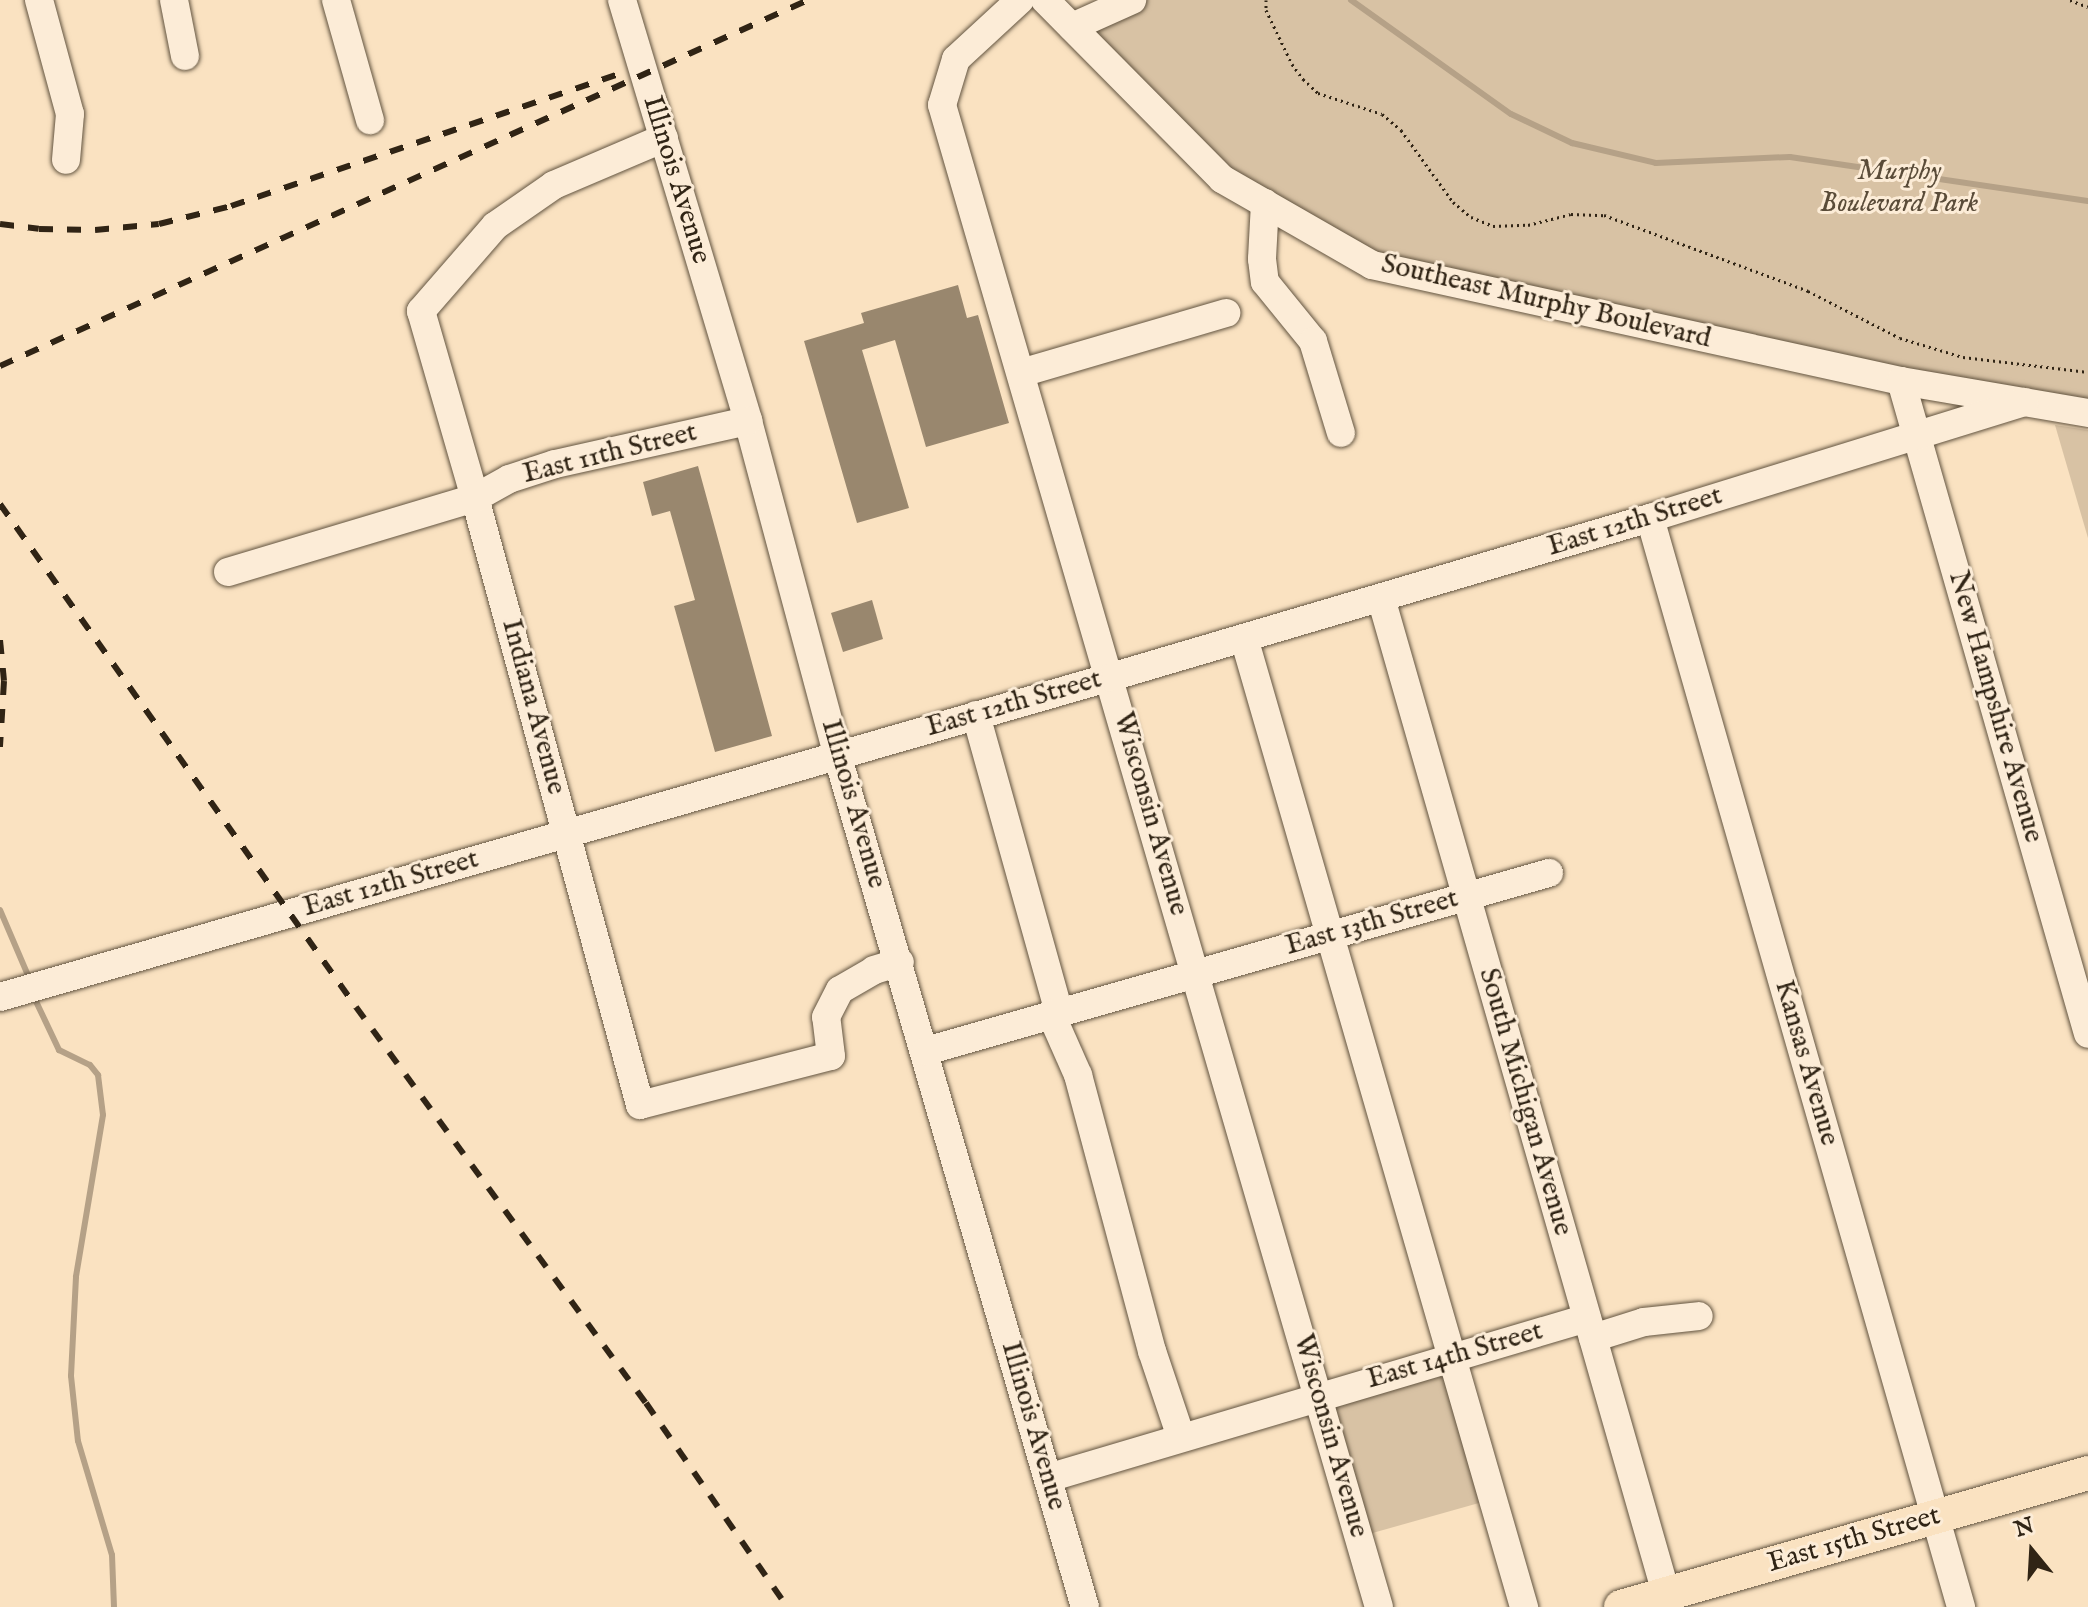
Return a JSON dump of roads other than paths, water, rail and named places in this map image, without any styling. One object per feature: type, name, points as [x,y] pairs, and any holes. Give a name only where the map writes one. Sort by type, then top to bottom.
[{"type":"main road","name":"East 15th Street","points":[[1623,1607],[1668,1601],[2088,1473]]},
{"type":"street","points":[[39,0],[70,114],[66,160]]},
{"type":"street","points":[[174,0],[185,56]]},
{"type":"street","points":[[336,0],[370,120]]},
{"type":"street","name":"Illinois Avenue","points":[[622,0],[748,421],[837,754],[926,1051],[1085,1607]]},
{"type":"street","name":"Wisconsin Avenue","points":[[1020,0],[956,59],[942,105],[1111,677],[1379,1607]]},
{"type":"street","name":"Southeast Murphy Boulevard","points":[[1045,0],[1222,179],[1372,265],[1901,381],[2088,413]]},
{"type":"street","points":[[1072,27],[1132,0]]},
{"type":"street","name":"Indiana Avenue","points":[[664,138],[554,185],[495,226],[421,311],[568,833],[640,1105],[831,1056],[826,1017],[840,990],[874,970],[900,962]]},
{"type":"street","points":[[1265,203],[1262,259],[1265,282],[1313,341],[1341,433]]},
{"type":"street","points":[[1021,373],[1226,313]]},
{"type":"street","name":"New Hampshire Avenue","points":[[1901,381],[2088,1034]]},
{"type":"street","name":"East 12th Street","points":[[21,991],[1381,598],[2024,402]]},
{"type":"street","name":"East 11th Street","points":[[228,572],[475,498],[509,479],[555,464],[748,421]]},
{"type":"street","name":"Kansas Avenue","points":[[1650,518],[1961,1607]]},
{"type":"street","name":"South Michigan Avenue","points":[[1381,598],[1668,1601]]},
{"type":"street","points":[[1244,638],[1524,1607]]},
{"type":"street","points":[[976,715],[1055,1013],[1085,1100],[1094,1146],[1181,1437]]},
{"type":"street","name":"East 13th Street","points":[[926,1051],[1549,873]]},
{"type":"street","name":"East 14th Street","points":[[1048,1478],[1452,1357],[1590,1328],[1699,1316]]},
{"type":"waterway","points":[[1351,0],[1511,114],[1572,143],[1656,163],[1790,157],[2088,201]]},
{"type":"waterway","points":[[0,910],[30,980]]},
{"type":"waterway","points":[[33,995],[59,1050],[90,1065],[98,1075],[103,1115],[76,1277],[71,1376],[78,1441],[112,1555],[114,1607]]},
{"type":"railway","points":[[0,366],[808,0]]},
{"type":"railway","points":[[0,224],[39,229],[95,230],[159,224],[231,206],[619,74]]},
{"type":"railway","points":[[0,504],[356,1007],[646,1403],[787,1607]]},
{"type":"railway","points":[[0,640],[4,681],[0,747]]},
{"type":"park label","name":"Murphy Boulevard Park","points":[[1899,188]]}]
